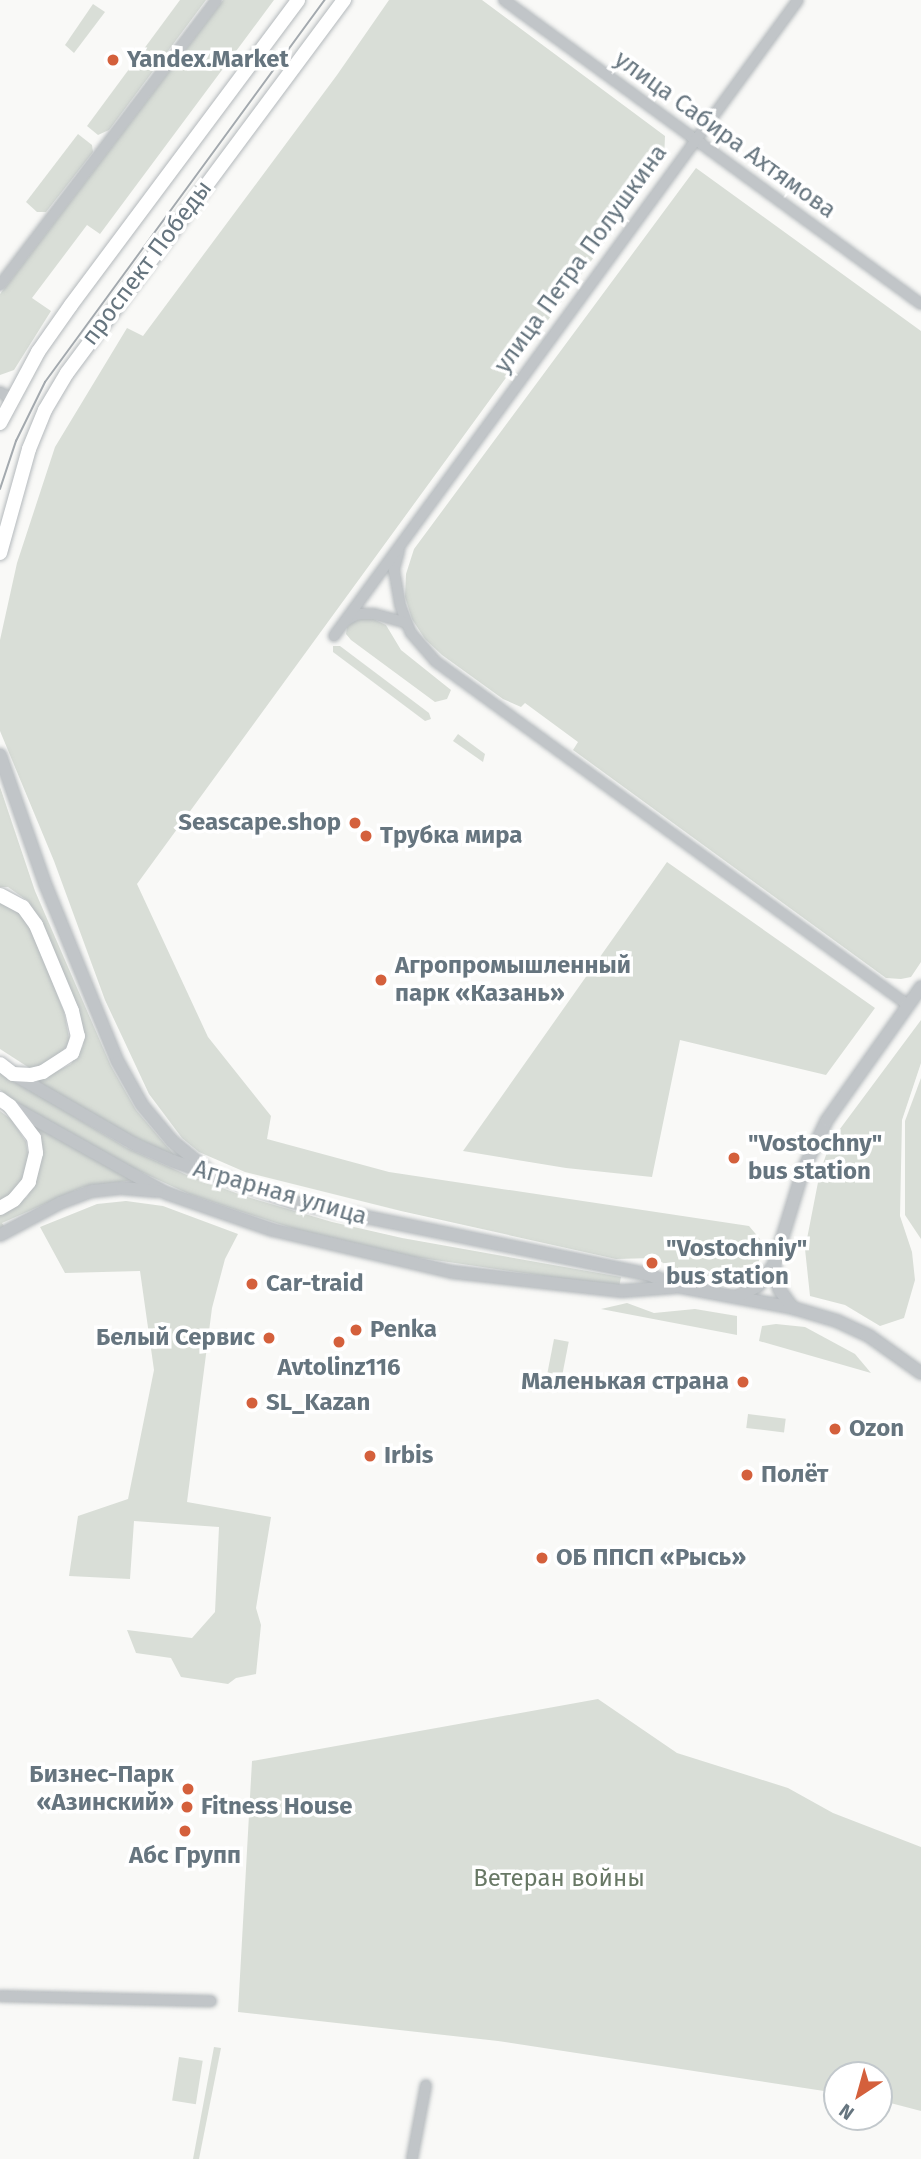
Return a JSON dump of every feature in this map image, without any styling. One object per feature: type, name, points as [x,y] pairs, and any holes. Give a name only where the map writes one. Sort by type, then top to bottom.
[{"type":"main road","name":"проспект Победы","points":[[0,423],[6,396],[298,0]]},
{"type":"main road","name":"проспект Победы","points":[[0,553],[29,449],[46,410],[67,373],[344,0]]},
{"type":"main road","points":[[0,895],[23,907],[36,925],[72,1011],[78,1036],[72,1053],[53,1068],[31,1076],[13,1074]]},
{"type":"main road","name":"Аграрная улица","points":[[0,1064],[13,1074]]},
{"type":"main road","points":[[0,1208],[14,1200],[29,1182],[36,1153],[34,1138],[5,1102]]},
{"type":"street","points":[[0,285],[216,0]]},
{"type":"street","name":"улица Сабира Ахтямова","points":[[504,0],[921,304]]},
{"type":"street","name":"улица Петра Полушкина","points":[[334,636],[798,0]]},
{"type":"street","points":[[401,545],[394,570],[400,605],[411,633],[435,661],[908,1005]]},
{"type":"street","points":[[346,620],[358,614],[374,614],[407,623]]},
{"type":"street","points":[[0,755],[46,886],[118,1062],[142,1105],[172,1141],[220,1178]]},
{"type":"street","points":[[738,1296],[758,1286],[774,1265],[815,1142],[827,1120],[921,987]]},
{"type":"street","name":"Аграрная улица","points":[[13,1074],[134,1144],[220,1178],[337,1213],[624,1270],[681,1287],[793,1308],[837,1321],[869,1336],[921,1373]]},
{"type":"street","name":"Аграрная улица","points":[[5,1102],[166,1193],[273,1230],[416,1265],[622,1291],[681,1287]]},
{"type":"street","points":[[0,1235],[60,1203],[92,1191],[122,1188],[166,1193]]},
{"type":"street","points":[[774,1265],[779,1289],[793,1308]]},
{"type":"street","points":[[622,1291],[631,1279],[631,1272],[624,1270]]},
{"type":"street","points":[[0,1996],[211,2001]]},
{"type":"street","points":[[412,2159],[426,2085]]},
{"type":"green space","points":[[180,0],[206,0],[109,130],[98,135],[87,126]]},
{"type":"green space","points":[[223,0],[274,0],[100,234],[87,225],[32,298],[51,311],[14,370],[0,375],[0,294]]},
{"type":"green space","points":[[389,0],[482,0],[665,136],[664,161],[137,884],[208,1037],[271,1116],[267,1139],[389,1172],[749,1226],[760,1239],[762,1250],[755,1274],[745,1282],[680,1271],[653,1258],[616,1259],[401,1211],[245,1172],[199,1152],[182,1138],[149,1094],[105,1000],[54,861],[0,731],[0,640],[17,563],[55,447],[127,328],[143,336],[337,75]]},
{"type":"green space","points":[[93,4],[105,12],[74,53],[65,45]]},
{"type":"green space","points":[[78,134],[92,145],[93,152],[46,212],[37,212],[26,202]]},
{"type":"green space","points":[[696,168],[921,331],[921,962],[911,977],[886,978],[573,750],[578,742],[525,703],[521,707],[503,699],[442,655],[425,639],[412,619],[405,597],[406,574],[414,549]]},
{"type":"green space","points":[[369,617],[386,625],[401,650],[451,690],[447,699],[435,702],[351,640],[346,634],[347,627],[353,621]]},
{"type":"green space","points":[[333,646],[340,646],[429,713],[431,719],[425,721],[333,652]]},
{"type":"green space","points":[[458,734],[485,754],[483,762],[453,741]]},
{"type":"green space","points":[[0,787],[35,891],[111,1066],[136,1110],[176,1157],[113,1127],[36,1082],[71,1064],[83,1046],[84,1035],[41,923],[28,901],[8,887],[0,887]]},
{"type":"green space","points":[[667,862],[875,1008],[826,1075],[680,1040],[652,1177],[566,1168],[463,1151]]},
{"type":"green space","points":[[0,902],[19,911],[31,927],[64,1012],[70,1043],[52,1062],[31,1069],[0,1049]]},
{"type":"green space","points":[[921,1020],[921,1063],[902,1120],[900,1216],[912,1252],[915,1280],[904,1318],[880,1326],[845,1305],[810,1296],[805,1249],[820,1172],[831,1141]]},
{"type":"green space","points":[[0,1072],[127,1148],[187,1175],[244,1196],[332,1222],[402,1238],[621,1277],[619,1287],[414,1257],[295,1229],[189,1194],[124,1164],[22,1106],[0,1090]]},
{"type":"green space","points":[[921,1078],[921,1239],[905,1215],[905,1121]]},
{"type":"green space","points":[[0,1111],[12,1120],[26,1142],[30,1167],[20,1188],[0,1203]]},
{"type":"green space","points":[[27,1121],[134,1180],[83,1187],[2,1223],[4,1226],[0,1229],[0,1213],[27,1197],[40,1167]]},
{"type":"green space","points":[[126,1201],[163,1206],[238,1234],[225,1259],[212,1308],[187,1502],[271,1517],[256,1608],[261,1625],[256,1674],[236,1678],[228,1684],[181,1677],[171,1658],[136,1653],[127,1630],[192,1638],[215,1612],[219,1527],[134,1521],[130,1579],[69,1576],[78,1516],[128,1499],[154,1370],[140,1271],[65,1273],[40,1227],[97,1204]]},
{"type":"green space","points":[[627,1303],[654,1313],[695,1309],[737,1316],[737,1335],[601,1309]]},
{"type":"green space","points":[[776,1324],[805,1327],[855,1354],[871,1373],[759,1341],[762,1326]]},
{"type":"green space","points":[[554,1339],[569,1342],[562,1375],[548,1372]]},
{"type":"green space","points":[[748,1414],[786,1419],[784,1433],[746,1428]]},
{"type":"green space","name":"Ветеран войны","points":[[598,1699],[677,1753],[788,1788],[833,1813],[921,1847],[921,2111],[893,2104],[893,2061],[823,2061],[823,2091],[498,2041],[238,2012],[252,1761]]},
{"type":"green space","points":[[214,2047],[221,2048],[199,2159],[193,2159]]},
{"type":"green space","points":[[179,2057],[203,2061],[196,2104],[172,2100]]},
{"type":"tram line","points":[[0,489],[16,441],[45,382],[325,0]]},
{"type":"place","name":"Yandex.Market","points":[[113,60]]},
{"type":"place","name":"Seascape.shop","points":[[355,823]]},
{"type":"place","name":"Трубка мира","points":[[366,836]]},
{"type":"place","name":"Агропромышленный парк «Казань»","points":[[381,980]]},
{"type":"place","name":"\"Vostochny\" bus station","points":[[734,1158]]},
{"type":"place","name":"\"Vostochniy\" bus station","points":[[652,1263]]},
{"type":"place","name":"Car-traid","points":[[252,1284]]},
{"type":"place","name":"Penka","points":[[356,1330]]},
{"type":"place","name":"Белый Сервис","points":[[269,1338]]},
{"type":"place","name":"Avtolinz116","points":[[339,1342]]},
{"type":"place","name":"Маленькая страна","points":[[743,1382]]},
{"type":"place","name":"SL_Kazan","points":[[252,1403]]},
{"type":"place","name":"Ozon","points":[[835,1429]]},
{"type":"place","name":"Irbis","points":[[370,1456]]},
{"type":"place","name":"Полёт","points":[[747,1475]]},
{"type":"place","name":"ОБ ППСП «Рысь»","points":[[542,1558]]},
{"type":"place","name":"Бизнес-Парк «Азинский»","points":[[188,1789]]},
{"type":"place","name":"Fitness House","points":[[187,1807]]},
{"type":"place","name":"Абс Групп","points":[[185,1831]]}]
